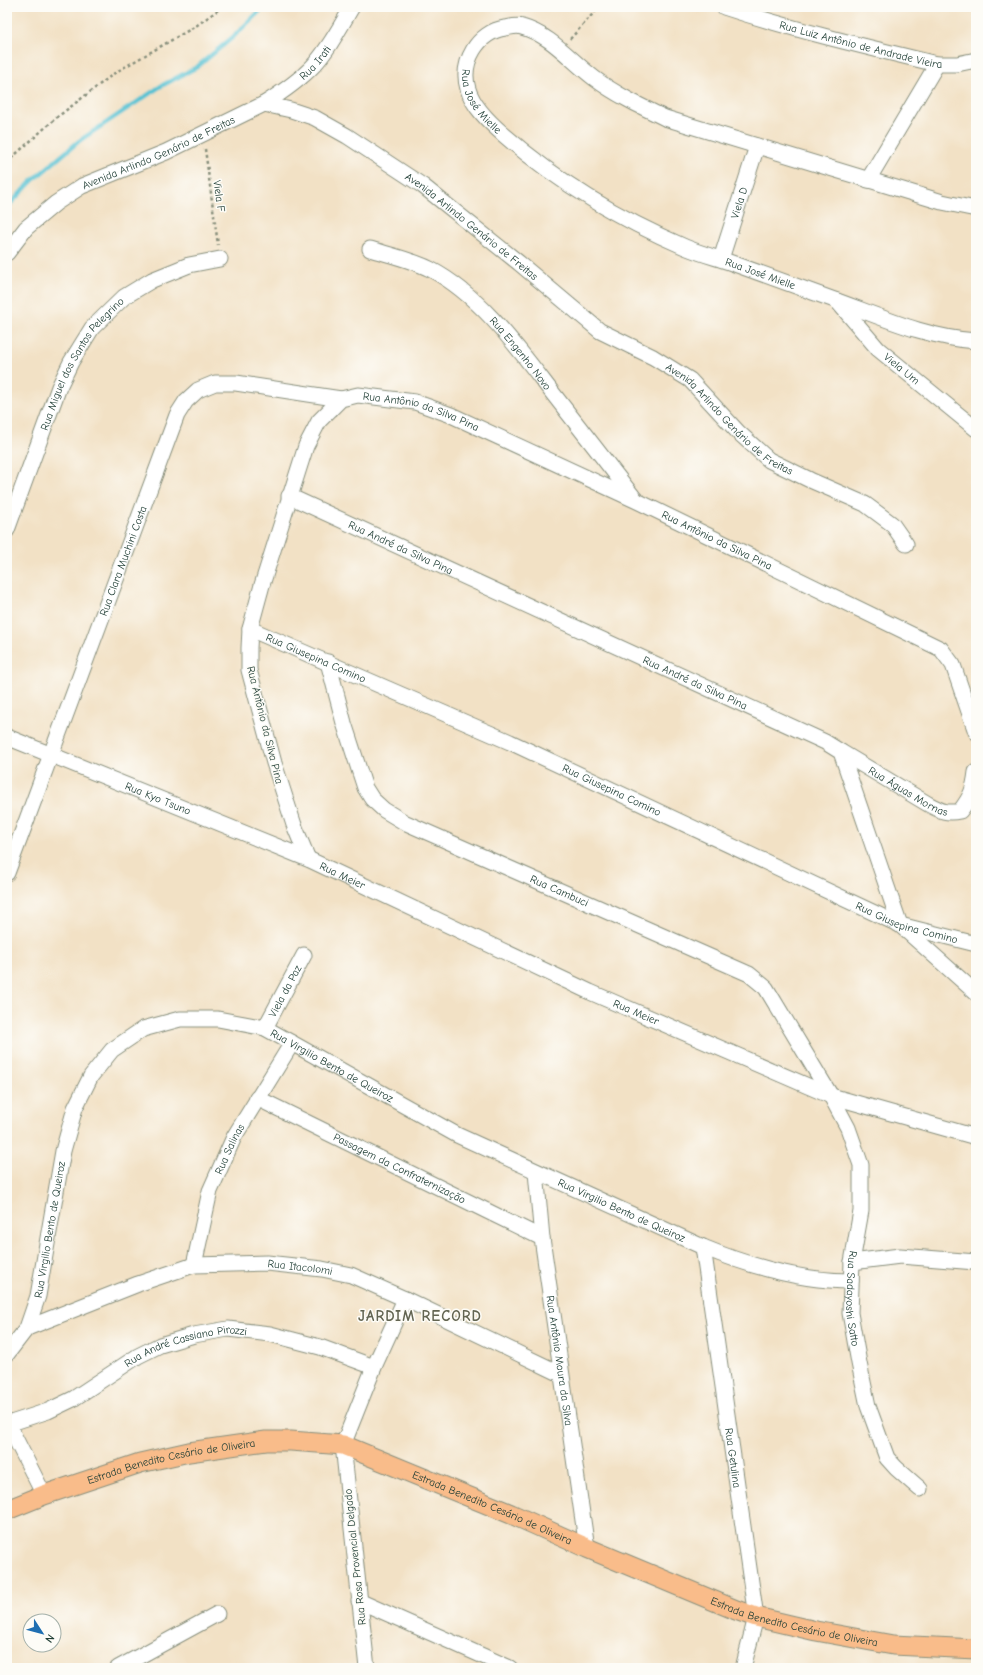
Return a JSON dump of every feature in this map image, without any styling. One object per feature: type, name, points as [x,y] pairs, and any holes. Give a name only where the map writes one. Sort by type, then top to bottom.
[{"type":"main road","name":"Estrada Benedito Cesário de Oliveira","points":[[7,1510],[44,1495],[140,1463],[189,1452],[266,1441],[291,1441],[343,1445],[511,1514],[736,1610],[756,1617],[892,1645],[976,1649]]},
{"type":"street","name":"Rua Irati","points":[[264,104],[290,87],[313,66],[332,40],[352,7]]},
{"type":"street","name":"Rua Luiz Antônio de Andrade Vieira","points":[[724,7],[762,20],[937,64],[957,64],[976,60]]},
{"type":"street","name":"Rua José Mielle","points":[[976,209],[942,202],[665,118],[642,107],[602,84],[540,33],[519,26],[497,29],[484,37],[474,49],[467,63],[466,79],[468,91],[475,105],[504,135],[590,199],[640,227],[686,247],[930,334],[976,341]]},
{"type":"street","points":[[868,180],[937,64]]},
{"type":"street","name":"Avenida Arlindo Genário de Freitas","points":[[7,253],[26,228],[56,203],[82,186],[166,152],[264,104],[291,110],[315,118],[347,136],[422,186],[519,263],[600,331],[653,357],[690,380],[738,432],[769,460],[865,504],[892,524],[906,544]]},
{"type":"street","name":"Viela D","points":[[721,259],[757,146]]},
{"type":"street","name":"Rua Engenho Novo","points":[[370,249],[402,258],[430,269],[451,282],[477,304],[507,334],[636,501]]},
{"type":"street","name":"Rua Miguel dos Santos Pelegrino","points":[[7,530],[59,387],[71,362],[92,328],[124,297],[152,280],[189,265],[220,259]]},
{"type":"street","name":"Viela Um","points":[[836,300],[878,349],[976,429]]},
{"type":"street","name":"Rua Clara Muchini Costa","points":[[7,873],[177,414],[186,401],[198,390],[215,383],[236,383],[341,398]]},
{"type":"street","name":"Rua Antônio da Silva Pina","points":[[308,859],[294,825],[276,771],[249,670],[250,629],[289,496],[306,446],[319,421],[341,398],[358,395],[415,402],[451,415],[636,501],[941,649],[953,665],[976,732]]},
{"type":"street","name":"Rua André da Silva Pina","points":[[289,496],[825,742],[842,752]]},
{"type":"street","name":"Rua Giusepina Comino","points":[[250,629],[510,742],[900,925],[976,944]]},
{"type":"street","name":"Rua Cambuci","points":[[328,662],[344,723],[365,788],[372,799],[384,810],[404,822],[749,974],[766,988],[831,1096]]},
{"type":"street","name":"Rua Kyo Tsuno","points":[[7,737],[308,859]]},
{"type":"street","points":[[842,752],[900,925],[976,993]]},
{"type":"street","name":"Rua Águas Mornas","points":[[842,752],[928,804],[941,811],[950,813],[960,811],[971,797],[975,784],[976,772]]},
{"type":"street","name":"Rua Meier","points":[[308,859],[590,992],[831,1096],[976,1137]]},
{"type":"street","name":"Viela da Paz","points":[[265,1028],[304,955]]},
{"type":"street","name":"Rua Virgilio Bento de Queiroz","points":[[7,1354],[27,1328],[38,1296],[63,1151],[75,1108],[91,1076],[112,1050],[143,1029],[180,1019],[218,1019],[265,1028],[458,1135],[536,1172],[735,1260],[815,1280],[851,1281]]},
{"type":"street","name":"Rua Salinas","points":[[194,1265],[210,1191],[234,1137],[292,1043]]},
{"type":"street","name":"Rua Sadayoshi Satto","points":[[831,1096],[848,1128],[861,1165],[862,1211],[852,1262],[850,1313],[868,1406],[888,1458],[896,1468],[920,1489]]},
{"type":"street","name":"Passagem da Confraternização","points":[[257,1098],[542,1238]]},
{"type":"street","name":"Rua Antônio Moura da Silva","points":[[536,1172],[542,1238],[588,1548]]},
{"type":"street","name":"Rua Getulina","points":[[703,1247],[756,1617],[743,1668]]},
{"type":"street","points":[[852,1262],[900,1256],[976,1262]]},
{"type":"street","name":"Rua Itacolomi","points":[[27,1328],[138,1284],[194,1265],[267,1262],[322,1269],[350,1275],[405,1299],[561,1374]]},
{"type":"street","points":[[343,1445],[374,1367],[405,1299]]},
{"type":"street","name":"Rua André Cassiano Pirozzi","points":[[9,1431],[74,1399],[138,1356],[160,1345],[200,1334],[228,1329],[270,1334],[320,1347],[374,1367]]},
{"type":"street","points":[[9,1431],[44,1495]]},
{"type":"street","name":"Rua Rosa Provencial Delgado","points":[[343,1445],[367,1668]]},
{"type":"street","points":[[360,1602],[510,1668]]},
{"type":"street","points":[[118,1668],[134,1664],[217,1614]]},
{"type":"path","points":[[7,162],[56,118],[116,72],[196,26],[222,7]]},
{"type":"path","points":[[561,50],[600,7]]},
{"type":"path","name":"Viela F","points":[[203,135],[220,259]]},
{"type":"waterway","points":[[7,209],[33,180],[79,141],[161,86],[197,67],[233,37],[264,7]]},
{"type":"district","name":"JARDIM RECORD","points":[[420,1316]]}]
